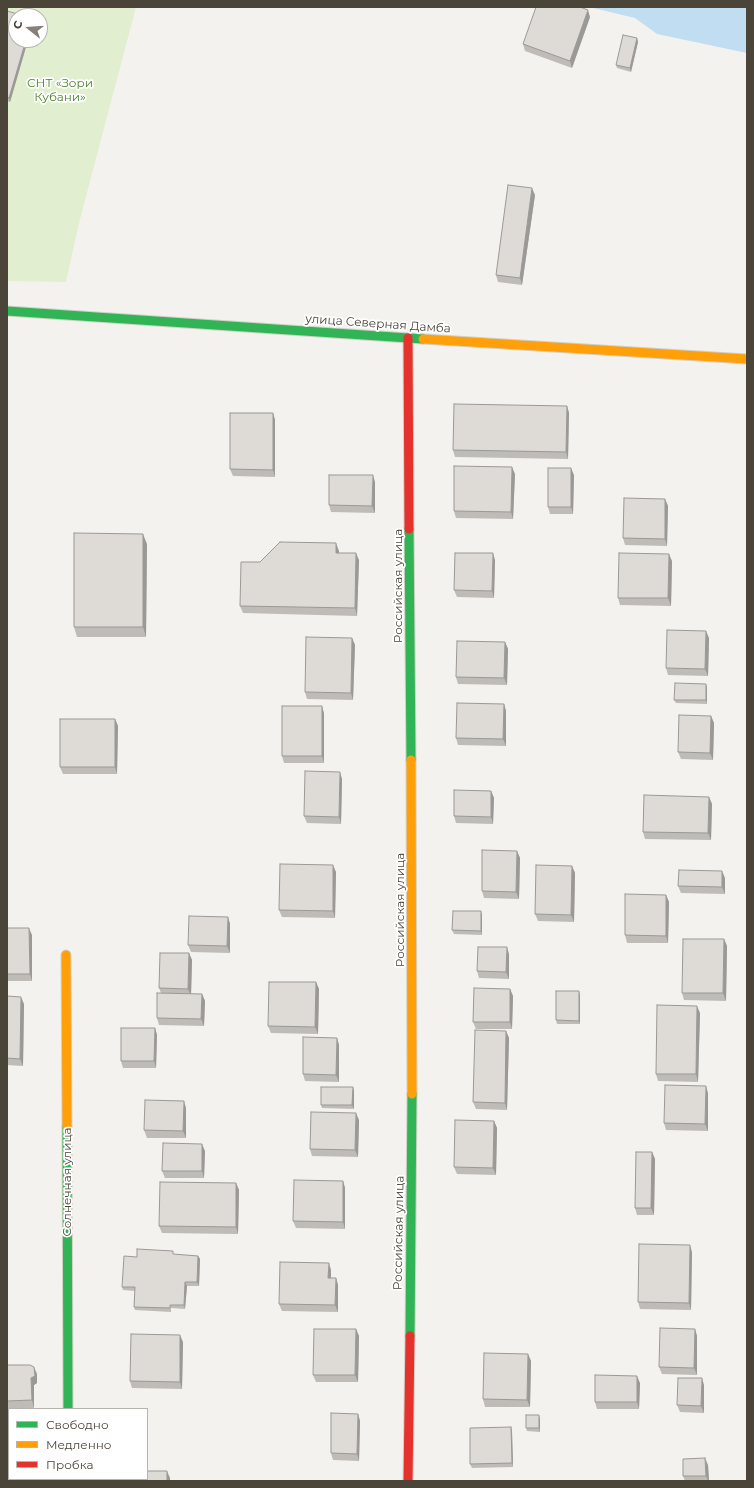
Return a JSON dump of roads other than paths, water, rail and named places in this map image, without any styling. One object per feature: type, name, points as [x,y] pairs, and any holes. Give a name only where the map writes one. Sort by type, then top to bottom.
[{"type":"street","name":"улица Северная Дамба","points":[[7,311],[747,359]]},
{"type":"street","name":"Российская улица","points":[[408,338],[413,1028],[408,1481]]},
{"type":"street","name":"Солнечная улица","points":[[66,955],[68,1408]]},
{"type":"water","points":[[589,7],[747,7],[747,53],[657,34],[635,18]]},
{"type":"park label","name":"СНТ «Зори Кубани»","points":[[60,90]]}]
